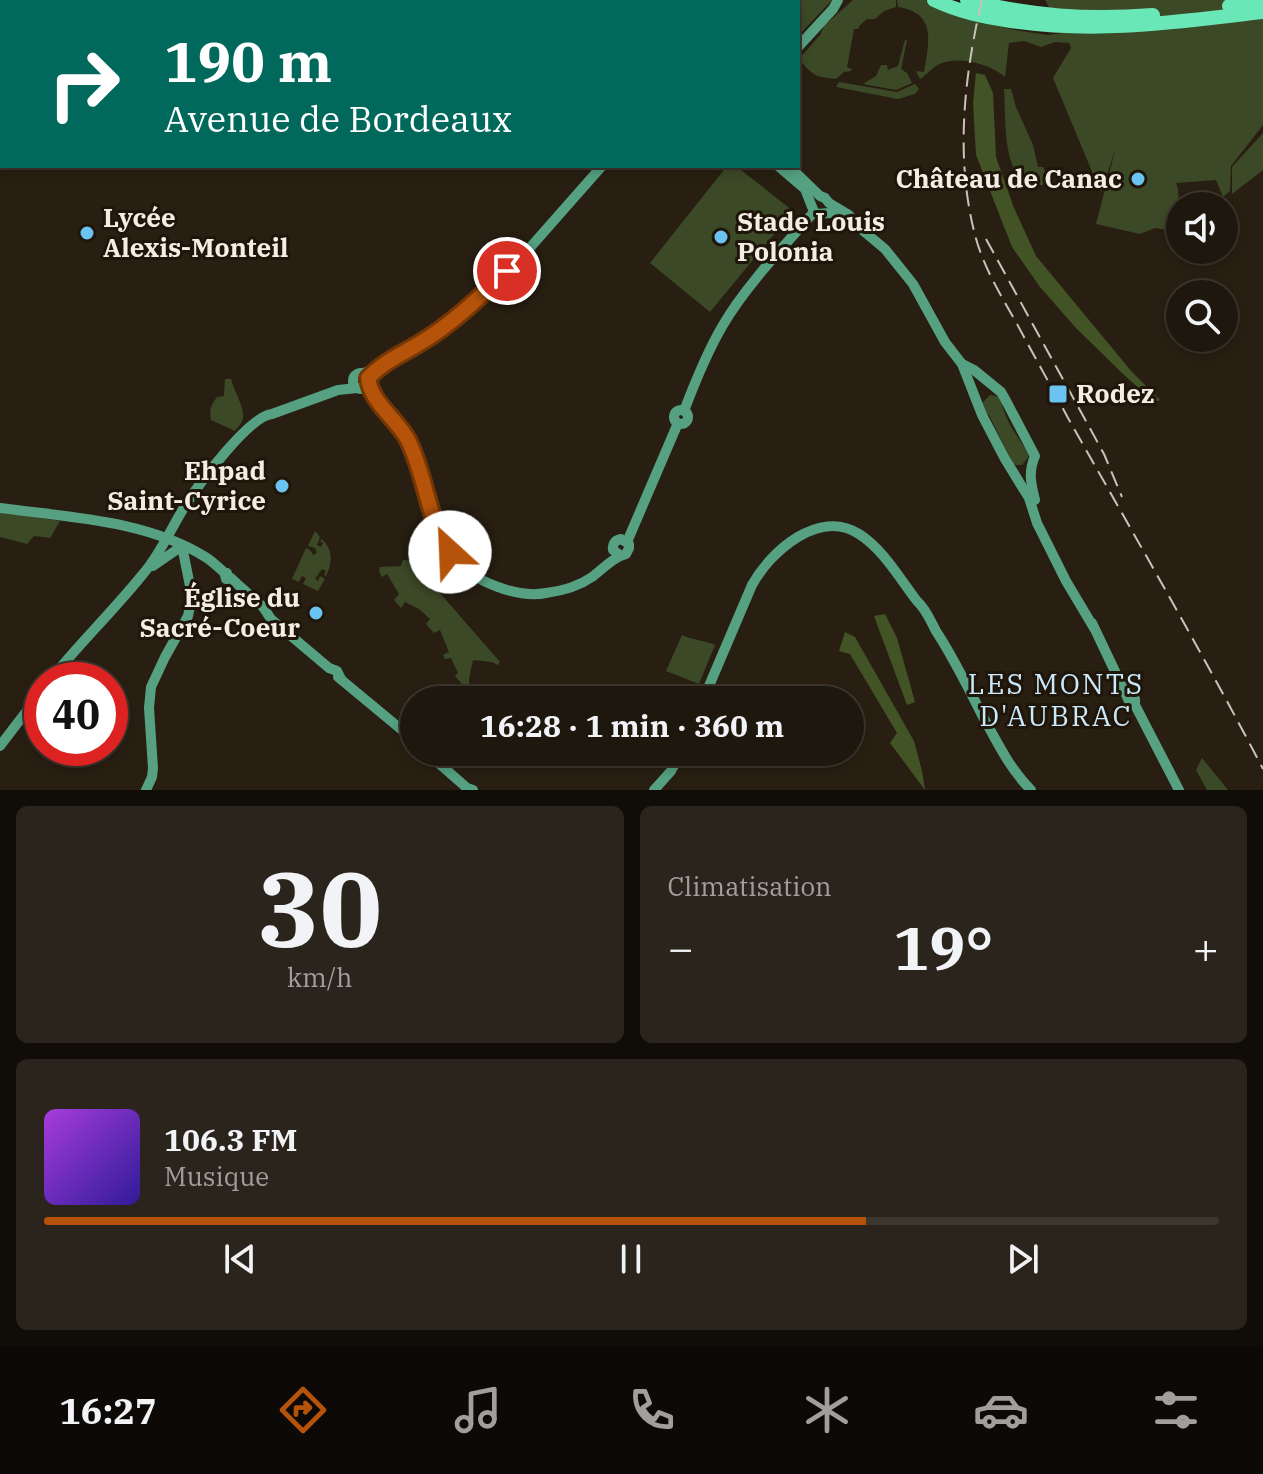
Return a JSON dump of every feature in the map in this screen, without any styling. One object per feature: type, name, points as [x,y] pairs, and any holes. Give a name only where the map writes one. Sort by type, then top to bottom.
[{"type":"highway","points":[[934,0],[966,13],[1071,28],[1120,28],[1170,23],[1188,25],[1263,14]]},
{"type":"highway","points":[[967,0],[1079,18],[1158,15],[1263,2]]},
{"type":"main road","points":[[800,45],[836,4],[847,0]]},
{"type":"main road","points":[[65,662],[145,572],[155,557],[162,537],[196,490],[254,422],[264,414],[272,414],[362,382],[379,366],[420,343],[520,259],[600,168]]},
{"type":"main road","points":[[780,168],[820,205],[849,215],[855,224],[885,249],[913,284],[945,342],[962,364],[982,415],[1029,498],[1037,523],[1066,581],[1125,680],[1179,790]]},
{"type":"main road","points":[[791,168],[820,205]]},
{"type":"main road","points":[[362,382],[407,438],[418,463],[441,540],[468,572],[512,592],[545,594],[573,586],[591,577],[615,555],[624,555],[629,551],[626,537],[678,423],[687,420],[684,411],[724,323],[749,288],[820,205]]},
{"type":"main road","points":[[962,364],[1001,392],[1032,449],[1035,456],[1030,476],[1036,502],[1094,628]]},
{"type":"main road","points":[[0,508],[113,523],[162,537],[208,558],[333,675],[400,730]]},
{"type":"main road","points":[[709,686],[759,572],[770,559],[810,531],[838,527],[856,532],[878,552],[917,601],[919,610],[930,621],[948,651],[1000,749],[1031,790]]},
{"type":"main road","points":[[145,572],[182,546]]},
{"type":"main road","points":[[146,790],[152,777],[153,756],[149,700],[156,675],[188,616],[190,606],[190,586],[182,546]]},
{"type":"main road","points":[[0,746],[24,715]]},
{"type":"main road","points":[[442,766],[469,789]]},
{"type":"main road","points":[[654,790],[674,766]]},
{"type":"green space","points":[[800,0],[832,0],[800,34]]},
{"type":"green space","points":[[853,0],[896,0],[896,7],[884,11],[875,19],[867,19],[858,29],[854,29],[847,67],[852,69],[836,79],[814,74],[800,60],[824,26]]},
{"type":"green space","points":[[897,0],[925,0],[944,9],[1015,30],[1048,35],[1063,33],[1045,0],[1263,0],[1263,125],[1231,166],[1229,192],[1221,192],[1216,180],[1176,183],[1178,192],[1166,192],[1166,230],[1155,228],[1140,234],[1096,224],[1116,147],[1101,193],[1053,78],[1071,48],[1069,43],[1055,42],[1041,47],[1024,41],[1009,43],[1005,77],[984,65],[957,60],[939,64],[920,79],[916,71],[924,72],[928,30],[919,15],[898,7]]},
{"type":"green space","points":[[905,40],[901,69],[912,83],[896,90],[863,84],[876,76],[881,65],[887,65],[888,70],[898,66]]},
{"type":"green space","points":[[976,73],[985,75],[993,93],[996,157],[1014,208],[1036,256],[1132,372],[1160,400],[1154,402],[1076,328],[1040,287],[1012,247],[976,155],[973,103]]},
{"type":"green space","points":[[839,82],[897,92],[915,84],[919,89],[915,94],[898,99],[836,87]]},
{"type":"green space","points":[[1004,89],[1011,89],[1033,145],[1038,167],[1043,167],[1047,175],[1043,185],[1035,185],[1029,178],[1016,173],[1006,132]]},
{"type":"green space","points":[[1263,133],[1263,170],[1235,192],[1232,192],[1232,167]]},
{"type":"green space","name":"Stade Louis Polonia","points":[[725,168],[739,168],[793,211],[710,312],[650,263]]},
{"type":"green space","points":[[225,379],[231,379],[243,411],[243,420],[235,431],[211,420],[213,403],[217,397],[224,396]]},
{"type":"green space","points":[[990,395],[1001,397],[1008,420],[1030,455],[1022,465],[1008,460],[1009,456],[989,415],[984,413],[983,402]]},
{"type":"green space","points":[[0,512],[60,521],[50,538],[34,536],[27,544],[0,537]]},
{"type":"green space","points":[[315,531],[320,537],[317,545],[321,547],[322,539],[331,556],[326,576],[326,571],[322,569],[315,579],[318,581],[320,576],[325,579],[318,591],[303,584],[306,578],[302,576],[299,582],[292,579],[306,548],[313,555],[317,553],[315,548],[308,546]]},
{"type":"green space","points":[[403,560],[412,561],[500,662],[498,665],[473,660],[470,686],[464,686],[455,676],[458,673],[451,658],[445,659],[443,655],[449,652],[440,630],[434,633],[426,624],[430,619],[419,609],[405,602],[401,608],[394,600],[399,594],[387,574],[382,577],[379,571],[380,567],[401,566]]},
{"type":"green space","points":[[885,614],[897,638],[915,702],[907,705],[874,616]]},
{"type":"green space","points":[[845,632],[855,637],[914,741],[925,790],[890,743],[897,733],[850,654],[839,651]]},
{"type":"green space","points":[[682,635],[715,645],[699,684],[666,671]]},
{"type":"green space","points":[[1202,758],[1228,790],[1207,790],[1196,770]]},
{"type":"railway","points":[[982,0],[970,58],[964,117],[965,176],[978,246],[998,290],[1263,769]]},
{"type":"railway","points":[[986,239],[1104,454],[1122,497]]},
{"type":"place","name":"Château de Canac","points":[[1138,179]]},
{"type":"place","name":"Lycée Alexis-Monteil","points":[[87,233]]},
{"type":"place","name":"Stade Louis Polonia","points":[[721,237]]},
{"type":"place","name":"Rodez","points":[[1058,394]]},
{"type":"place","name":"Ehpad Saint-Cyrice","points":[[282,486]]},
{"type":"place","name":"Église du Sacré-Coeur","points":[[316,613]]},
{"type":"district","name":"LES MONTS D'AUBRAC","points":[[1056,700]]},
{"type":"route","points":[[450,552],[441,540],[418,463],[407,438],[379,403],[368,378],[379,366],[434,333],[507,271]]}]
